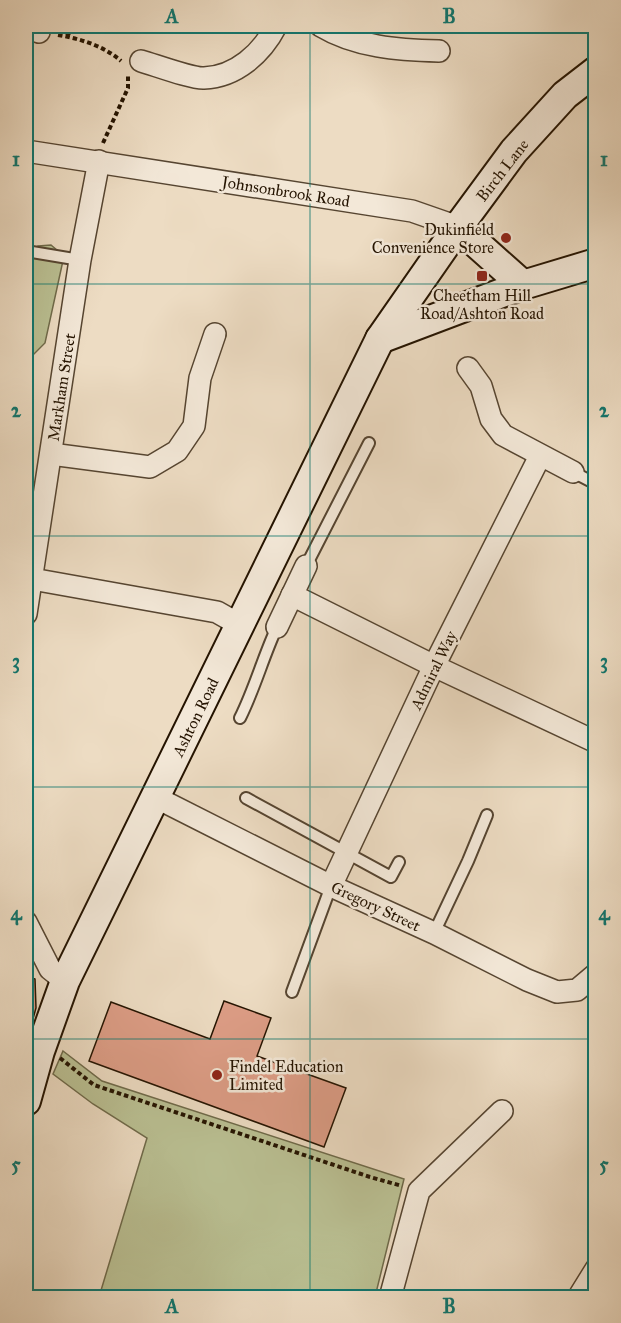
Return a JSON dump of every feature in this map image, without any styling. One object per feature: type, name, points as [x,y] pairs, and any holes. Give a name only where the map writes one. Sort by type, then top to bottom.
[{"type":"main road","name":"Birch Lane","points":[[380,339],[514,151],[565,95],[596,71]]},
{"type":"main road","name":"Johnsonbrook Road","points":[[458,227],[523,285]]},
{"type":"main road","points":[[380,339],[523,285],[596,263]]},
{"type":"main road","name":"Ashton Road","points":[[26,1101],[40,1051],[65,981],[380,339]]},
{"type":"street","points":[[141,61],[203,79],[237,70],[268,42],[276,26]]},
{"type":"street","points":[[321,26],[337,35],[394,49],[439,51]]},
{"type":"street","name":"Johnsonbrook Road","points":[[26,151],[101,153],[412,211],[458,227]]},
{"type":"street","name":"Markham Street","points":[[26,614],[80,260],[101,153]]},
{"type":"street","points":[[51,454],[150,467],[177,451],[194,426],[200,378],[215,334]]},
{"type":"street","points":[[468,368],[481,386],[491,419],[503,435],[573,472]]},
{"type":"street","name":"Admiral Way","points":[[331,886],[434,666],[540,456]]},
{"type":"street","points":[[277,627],[306,566]]},
{"type":"street","points":[[32,579],[218,612],[240,625]]},
{"type":"street","points":[[292,595],[434,666],[596,742]]},
{"type":"street","name":"Gregory Street","points":[[156,797],[331,886],[434,933],[526,980],[557,992],[577,990],[596,974]]},
{"type":"street","points":[[26,922],[50,969],[65,981]]},
{"type":"street","points":[[390,1298],[419,1191],[502,1111]]},
{"type":"street","points":[[578,1298],[596,1269]]},
{"type":"lane","points":[[26,251],[80,260]]},
{"type":"lane","points":[[306,566],[369,442]]},
{"type":"lane","points":[[573,472],[596,483]]},
{"type":"lane","points":[[240,718],[277,627]]},
{"type":"lane","points":[[246,798],[391,877],[399,862]]},
{"type":"lane","points":[[434,933],[487,815]]},
{"type":"lane","points":[[292,992],[331,886]]},
{"type":"path","points":[[67,36],[74,26]]},
{"type":"path","points":[[32,29],[77,38],[111,52],[128,67],[128,88],[101,153]]},
{"type":"path","points":[[40,1051],[55,1054],[94,1085],[370,1177],[419,1191]]},
{"type":"green space","points":[[51,245],[64,256],[45,343],[29,359],[26,358],[26,253],[38,246]]},
{"type":"green space","points":[[63,1051],[102,1081],[404,1179],[375,1297],[99,1297],[147,1138],[93,1104],[53,1074]]},
{"type":"building","points":[[26,976],[35,979],[36,1008],[26,1044]]},
{"type":"building","name":"Findel Education Limited","points":[[224,1001],[271,1018],[257,1056],[346,1088],[324,1147],[89,1061],[111,1002],[210,1039]]},
{"type":"place","name":"Dukinfield Convenience Store","points":[[506,238]]},
{"type":"place","name":"Cheetham Hill Road/Ashton Road","points":[[482,276]]},
{"type":"place","name":"Findel Education Limited","points":[[217,1075]]}]
